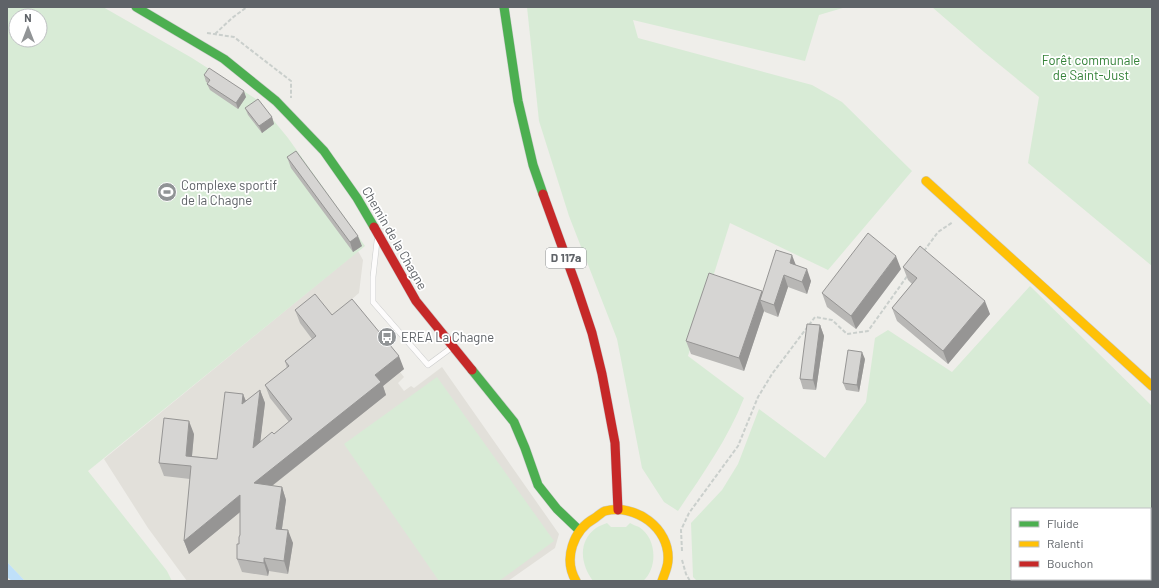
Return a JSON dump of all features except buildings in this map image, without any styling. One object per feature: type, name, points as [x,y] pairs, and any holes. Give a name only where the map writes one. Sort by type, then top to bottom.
[{"type":"street","name":"Chemin de la Chagne","points":[[136,7],[224,59],[276,101],[324,151],[357,198],[416,301],[514,422],[538,485],[557,509],[578,530]]},
{"type":"street","name":"D 117a","points":[[504,7],[518,101],[533,165],[548,212],[576,285],[592,333],[602,374],[616,443],[618,510]]},
{"type":"street","points":[[926,181],[1152,386]]},
{"type":"street","points":[[576,581],[570,562],[571,546],[578,530],[596,515],[607,511],[618,510],[630,511],[641,515],[659,530],[667,552],[665,576],[662,581]]},
{"type":"lane","points":[[378,234],[373,277],[373,302],[428,365],[452,347]]},
{"type":"path","points":[[215,34],[232,18],[247,7]]},
{"type":"path","points":[[204,32],[234,37],[291,81],[291,117]]},
{"type":"path","points":[[921,257],[938,232],[962,215]]},
{"type":"path","points":[[682,552],[680,530],[689,514],[738,446],[758,397],[772,374],[815,317],[832,320],[847,334],[868,331],[912,269]]},
{"type":"path","points":[[682,560],[686,574],[690,581]]},
{"type":"shaded area","points":[[358,251],[363,260],[359,293],[345,305],[357,312],[404,369],[400,372],[404,377],[398,383],[404,391],[411,386],[414,388],[442,367],[559,534],[555,548],[508,581],[187,581],[148,528],[104,459]]},
{"type":"green space","name":"Complexe sportif de la Chagne","points":[[7,7],[103,7],[192,58],[256,99],[288,138],[365,246],[88,471],[167,571],[172,581],[25,581],[7,562]]},
{"type":"green space","points":[[527,7],[846,7],[819,15],[805,61],[633,20],[638,38],[812,85],[842,102],[912,171],[828,270],[730,223],[688,356],[744,398],[738,413],[722,442],[678,511],[664,502],[642,468],[617,339],[569,216],[539,121]]},
{"type":"green space","name":"Forêt communale de Saint-Just","points":[[932,7],[1152,7],[1152,266],[1028,163],[1039,97]]},
{"type":"green space","points":[[1030,286],[1152,406],[1152,581],[697,581],[693,577],[691,523],[722,490],[738,464],[759,409],[825,458],[866,402],[875,338],[888,330],[952,372]]},
{"type":"green space","points":[[437,377],[554,541],[499,581],[439,581],[344,444]]},
{"type":"green space","points":[[607,523],[611,527],[626,527],[630,523],[639,527],[649,538],[652,545],[653,561],[648,575],[643,581],[593,581],[589,575],[583,554],[586,540],[596,528]]},
{"type":"water","points":[[7,562],[25,581],[12,581],[7,577]]},
{"type":"traffic: fast","points":[[136,7],[224,59],[276,101],[324,151],[357,198],[374,227]]},
{"type":"traffic: fast","points":[[504,7],[518,101],[533,165],[543,194]]},
{"type":"traffic: fast","points":[[472,370],[514,422],[538,485],[557,509],[579,530]]},
{"type":"traffic: slow","points":[[926,181],[1152,386]]},
{"type":"traffic: slow","points":[[576,581],[570,564],[570,555],[576,537],[587,523],[605,511],[616,509],[639,515],[648,520],[657,528],[667,548],[667,568],[662,581]]},
{"type":"traffic: jam","points":[[543,194],[592,333],[602,374],[615,443],[618,510]]},
{"type":"traffic: jam","points":[[374,227],[416,301],[472,370]]},
{"type":"place","name":"Complexe sportif de la Chagne","points":[[167,192]]},
{"type":"place","name":"EREA La Chagne","points":[[387,337]]}]
